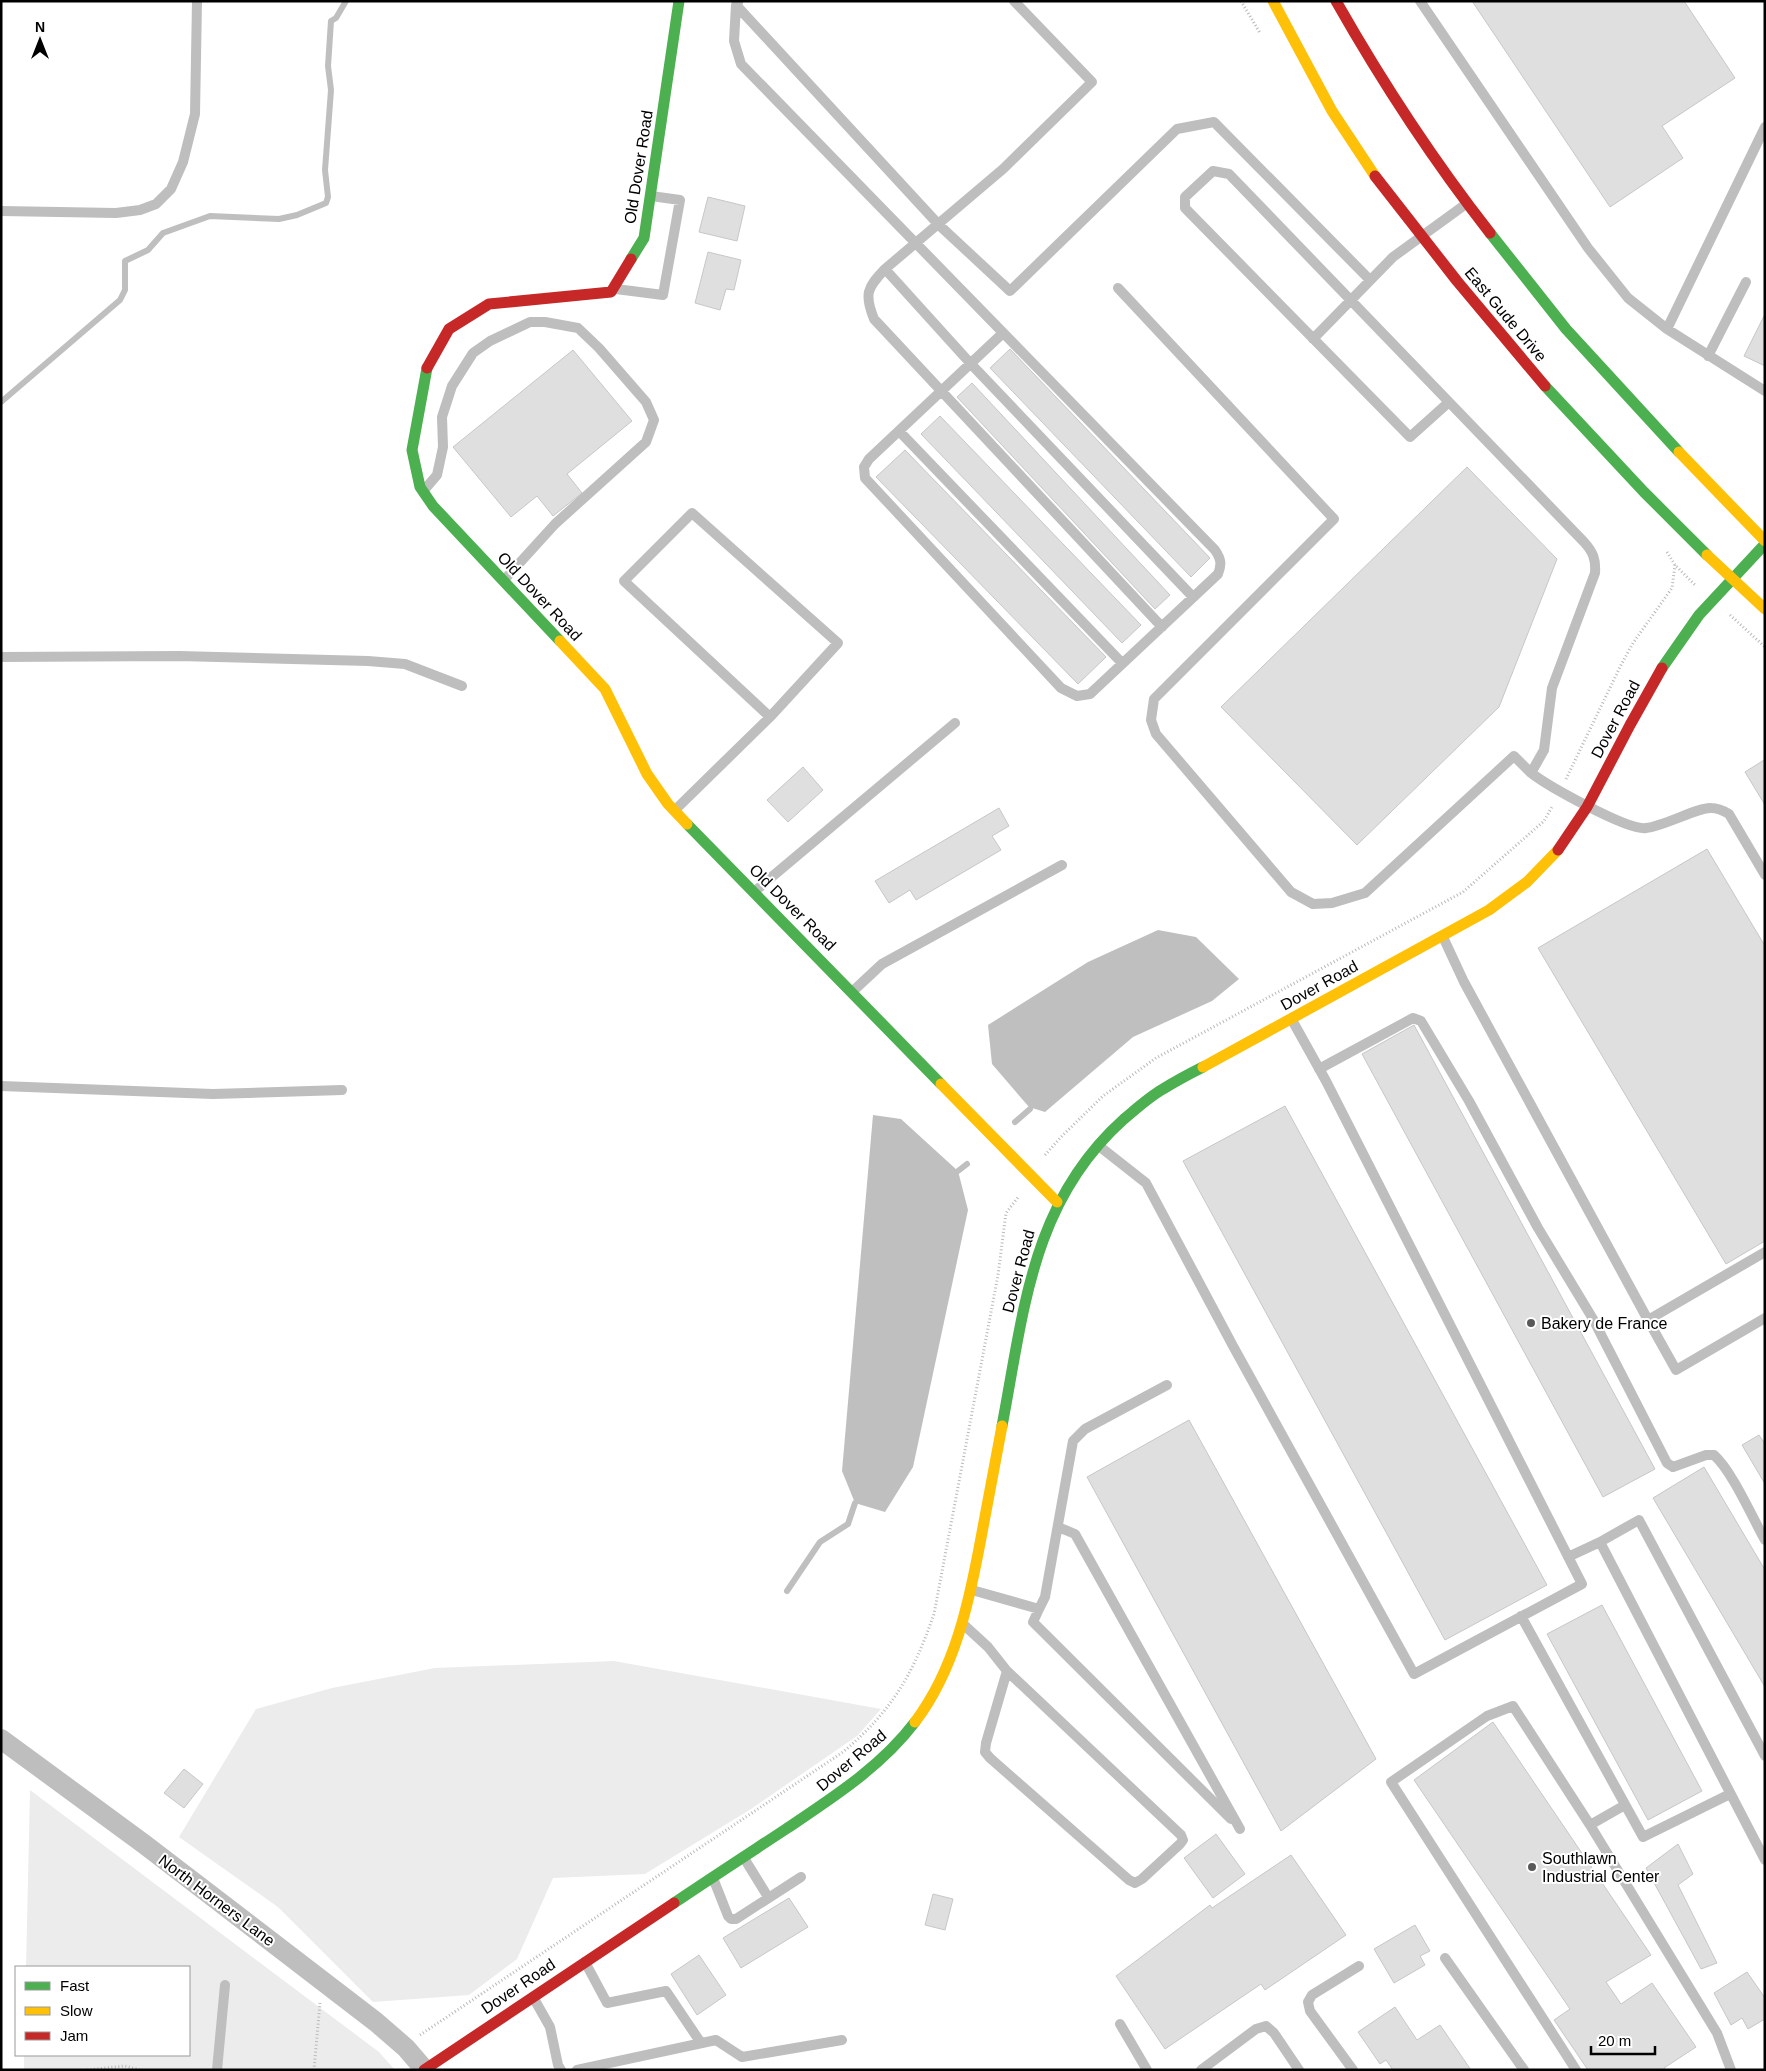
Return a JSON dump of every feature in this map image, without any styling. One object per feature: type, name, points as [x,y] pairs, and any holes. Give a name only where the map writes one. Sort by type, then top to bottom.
[{"type":"street","name":"Old Dover Road","points":[[679,1],[644,238],[611,292],[489,304],[449,329],[426,369],[412,450],[420,488],[433,506],[605,689],[647,774],[674,810],[1057,1202]]},
{"type":"street","name":"East Gude Drive","points":[[1273,1],[1341,126],[1422,237],[1498,332],[1608,454],[1731,578],[1765,609]]},
{"type":"street","points":[[1336,1],[1364,50],[1466,204],[1564,327],[1765,542]]},
{"type":"street","name":"Dover Road","points":[[424,2069],[847,1788],[886,1756],[902,1739],[922,1714],[940,1683],[962,1624],[971,1590],[1030,1279],[1036,1255],[1057,1202],[1073,1176],[1097,1144],[1124,1118],[1162,1089],[1442,936],[1488,910],[1518,890],[1560,848],[1588,806],[1644,696],[1684,632],[1765,542]]},
{"type":"street","name":"North Horners Lane","points":[[1,1739],[144,1844],[376,2022],[406,2048],[424,2069]]},
{"type":"lane","points":[[1,212],[116,213],[140,210],[156,204],[171,189],[182,162],[196,114],[197,1]]},
{"type":"lane","points":[[1014,1],[1092,82],[1002,169],[917,244],[885,269],[870,285],[868,305],[874,319],[940,392],[1162,627]]},
{"type":"lane","points":[[1420,1],[1588,248],[1628,298],[1666,329],[1765,391]]},
{"type":"lane","points":[[738,3],[939,225],[1010,291],[1178,129],[1214,122],[1370,280]]},
{"type":"lane","points":[[738,3],[734,41],[741,64],[1215,550],[1219,556],[1222,565],[1218,574],[1090,694],[1077,696],[1061,688],[865,478],[864,467],[869,459],[1003,333]]},
{"type":"lane","points":[[1666,329],[1765,127]]},
{"type":"lane","points":[[1449,402],[1410,437],[1185,208],[1186,197],[1214,171],[1229,174],[1588,546],[1596,561],[1595,573],[1552,688],[1544,750],[1532,773]]},
{"type":"lane","points":[[613,289],[662,295],[680,200],[650,196]]},
{"type":"lane","points":[[1313,338],[1393,257],[1466,204]]},
{"type":"lane","points":[[885,269],[971,364],[1193,597]]},
{"type":"lane","points":[[1708,356],[1746,282]]},
{"type":"lane","points":[[1118,288],[1334,519],[1154,699],[1151,720],[1156,734],[1291,892],[1313,904],[1332,903],[1365,893],[1514,756],[1532,773],[1588,806],[1630,826],[1644,829],[1665,824],[1709,807],[1721,809],[1729,814],[1765,875]]},
{"type":"lane","points":[[423,492],[437,475],[443,447],[442,417],[452,386],[473,353],[490,341],[530,322],[545,322],[578,328],[599,348],[646,402],[654,420],[646,442],[555,524],[503,581]]},
{"type":"lane","points":[[898,431],[1122,663]]},
{"type":"lane","points":[[674,810],[770,717],[838,643],[692,513],[624,581],[770,717]]},
{"type":"lane","points":[[1,657],[179,656],[368,661],[405,664],[462,686]]},
{"type":"lane","points":[[754,891],[955,723]]},
{"type":"lane","points":[[852,991],[882,964],[1062,865]]},
{"type":"lane","points":[[1442,936],[1469,990],[1676,1370],[1765,1318]]},
{"type":"lane","points":[[1319,1068],[1414,1018],[1421,1021],[1469,1101],[1538,1228],[1592,1320],[1667,1463],[1673,1467],[1706,1455],[1714,1455],[1720,1460],[1765,1540]]},
{"type":"lane","points":[[1097,1144],[1146,1183],[1233,1346],[1414,1674],[1582,1584],[1319,1068],[1292,1019]]},
{"type":"lane","points":[[1,1086],[213,1094],[342,1090]]},
{"type":"lane","points":[[1648,1320],[1765,1252]]},
{"type":"lane","points":[[1058,1527],[1075,1534],[1240,1829],[1033,1622],[1045,1597],[1073,1441],[1085,1429],[1167,1385]]},
{"type":"lane","points":[[1568,1557],[1639,1520],[1765,1756]]},
{"type":"lane","points":[[1600,1542],[1765,1860]]},
{"type":"lane","points":[[971,1590],[1039,1609]]},
{"type":"lane","points":[[1521,1616],[1643,1837],[1730,1794]]},
{"type":"lane","points":[[962,1624],[988,1647],[1008,1672],[1181,1835],[1183,1840],[1180,1844],[1142,1879],[1135,1883],[1129,1880],[997,1764],[986,1752],[986,1743],[1008,1672]]},
{"type":"lane","points":[[1576,2070],[1391,1782],[1488,1716],[1513,1706],[1590,1825],[1717,2033],[1731,2070]]},
{"type":"lane","points":[[1590,1825],[1625,1805]]},
{"type":"lane","points":[[743,1858],[768,1897]]},
{"type":"lane","points":[[713,1877],[728,1916],[731,1919],[736,1919],[801,1876]]},
{"type":"lane","points":[[1444,1958],[1524,2070]]},
{"type":"lane","points":[[584,1962],[607,2002],[666,1991],[701,2043]]},
{"type":"lane","points":[[1353,2070],[1310,2011],[1308,2002],[1312,1996],[1359,1966]]},
{"type":"lane","points":[[217,2070],[225,1985]]},
{"type":"lane","points":[[532,1996],[550,2026],[558,2065],[561,2070]]},
{"type":"lane","points":[[1120,2024],[1147,2070]]},
{"type":"lane","points":[[1201,2070],[1256,2029],[1266,2026],[1274,2033],[1299,2070]]},
{"type":"lane","points":[[577,2070],[716,2040],[742,2057],[842,2040]]},
{"type":"path","points":[[421,2033],[460,2009],[843,1752],[868,1731],[891,1703],[908,1677],[934,1614],[998,1275],[1006,1213],[1033,1176],[1046,1153],[1103,1096],[1156,1058],[1463,892],[1544,821],[1562,790],[1621,665],[1633,644],[1672,588],[1674,566]]},
{"type":"path","points":[[314,2070],[320,1998]]},
{"type":"path","points":[[87,2070],[125,2066],[140,2070]]},
{"type":"shaded area","points":[[1158,930],[1196,937],[1239,979],[1212,1001],[1133,1037],[1045,1112],[1029,1107],[992,1064],[988,1025],[1088,962]]},
{"type":"shaded area","points":[[873,1115],[901,1119],[958,1171],[968,1210],[913,1467],[885,1512],[855,1503],[842,1471]]},
{"type":"shaded area","points":[[614,1661],[881,1709],[857,1736],[751,1809],[645,1874],[553,1878],[517,1959],[469,1995],[373,2002],[278,1907],[179,1837],[256,1709],[332,1688],[435,1668]]},
{"type":"shaded area","points":[[30,1790],[379,2052],[395,2070],[24,2070],[24,2056],[190,2056],[190,1966],[26,1966]]},
{"type":"building","points":[[1472,1],[1684,1],[1735,78],[1662,126],[1683,158],[1610,207]]},
{"type":"building","points":[[708,197],[745,206],[737,241],[699,232]]},
{"type":"building","points":[[708,252],[741,260],[734,290],[726,289],[720,310],[695,303]]},
{"type":"building","points":[[1765,314],[1765,366],[1744,356]]},
{"type":"building","points":[[1010,349],[1210,558],[1191,577],[990,368]]},
{"type":"building","points":[[573,350],[632,421],[567,474],[582,493],[553,516],[537,496],[511,517],[453,447]]},
{"type":"building","points":[[972,383],[1170,595],[1155,609],[957,397]]},
{"type":"building","points":[[940,416],[1141,625],[1122,643],[921,434]]},
{"type":"building","points":[[905,450],[1106,657],[1078,684],[876,477]]},
{"type":"building","points":[[1467,467],[1557,559],[1499,707],[1357,845],[1221,707]]},
{"type":"building","points":[[1764,760],[1765,762],[1765,805],[1745,772]]},
{"type":"building","points":[[803,767],[823,790],[788,822],[767,800]]},
{"type":"building","points":[[999,808],[1009,826],[992,836],[1001,850],[916,900],[910,890],[889,903],[875,881]]},
{"type":"building","points":[[1707,849],[1765,946],[1765,1241],[1726,1264],[1538,948]]},
{"type":"building","points":[[1414,1025],[1655,1469],[1603,1497],[1362,1054]]},
{"type":"building","points":[[1285,1106],[1547,1585],[1445,1640],[1183,1161]]},
{"type":"building","points":[[1189,1420],[1376,1759],[1281,1831],[1087,1477]]},
{"type":"building","points":[[1759,1435],[1765,1444],[1765,1484],[1742,1445]]},
{"type":"building","points":[[1704,1467],[1765,1570],[1765,1687],[1653,1498]]},
{"type":"building","points":[[1602,1605],[1702,1791],[1648,1820],[1547,1634]]},
{"type":"building","name":"Southlawn Industrial Center","points":[[1493,1722],[1651,1955],[1606,1982],[1621,2004],[1652,1983],[1696,2047],[1664,2068],[1665,2070],[1588,2070],[1554,2020],[1570,2009],[1414,1780]]},
{"type":"building","points":[[184,1769],[203,1784],[184,1808],[164,1793]]},
{"type":"building","points":[[1216,1834],[1245,1874],[1213,1898],[1184,1858]]},
{"type":"building","points":[[1678,1844],[1693,1874],[1678,1885],[1717,1963],[1701,1969],[1646,1868]]},
{"type":"building","points":[[1291,1855],[1346,1935],[1265,1990],[1261,1984],[1165,2049],[1116,1976],[1210,1905],[1212,1908]]},
{"type":"building","points":[[933,1894],[953,1899],[945,1930],[925,1925]]},
{"type":"building","points":[[789,1898],[808,1927],[741,1968],[723,1938]]},
{"type":"building","points":[[1415,1925],[1430,1951],[1420,1956],[1425,1965],[1394,1983],[1374,1949]]},
{"type":"building","points":[[699,1955],[726,1995],[697,2015],[671,1974]]},
{"type":"building","points":[[1747,1972],[1765,1998],[1765,2019],[1748,2029],[1742,2018],[1731,2025],[1714,1993]]},
{"type":"building","points":[[1395,2007],[1417,2040],[1440,2025],[1471,2070],[1393,2070],[1386,2060],[1380,2064],[1358,2032]]},
{"type":"waterway","points":[[1,402],[120,300],[125,290],[125,261],[148,250],[163,233],[210,216],[279,219],[297,215],[326,203],[328,197],[325,170],[331,90],[328,66],[331,21],[336,18],[346,1]]},
{"type":"waterway","points":[[1015,1122],[1030,1109]]},
{"type":"waterway","points":[[958,1171],[967,1164]]},
{"type":"waterway","points":[[787,1591],[820,1542],[848,1524],[855,1503]]},
{"type":"traffic: fast","points":[[631,259],[644,238],[679,1]]},
{"type":"traffic: fast","points":[[1490,233],[1566,329],[1679,452]]},
{"type":"traffic: fast","points":[[427,368],[412,450],[420,487],[433,506],[560,641]]},
{"type":"traffic: fast","points":[[1545,386],[1644,492],[1707,555]]},
{"type":"traffic: fast","points":[[1662,668],[1699,615],[1765,544]]},
{"type":"traffic: fast","points":[[687,824],[941,1084]]},
{"type":"traffic: fast","points":[[1002,1426],[1017,1341],[1036,1260],[1050,1222],[1069,1186],[1093,1151],[1124,1119],[1158,1092],[1203,1067]]},
{"type":"traffic: fast","points":[[674,1903],[855,1781],[887,1753],[915,1722]]},
{"type":"traffic: slow","points":[[1273,1],[1332,111],[1375,176]]},
{"type":"traffic: slow","points":[[1679,452],[1765,541]]},
{"type":"traffic: slow","points":[[1707,555],[1765,609]]},
{"type":"traffic: slow","points":[[560,641],[605,689],[647,774],[668,804],[687,824]]},
{"type":"traffic: slow","points":[[1203,1067],[1489,910],[1527,882],[1558,850]]},
{"type":"traffic: slow","points":[[941,1084],[1057,1202]]},
{"type":"traffic: slow","points":[[915,1722],[941,1680],[959,1635],[971,1587],[1002,1426]]},
{"type":"traffic: jam","points":[[1336,1],[1371,61],[1409,120],[1448,177],[1490,233]]},
{"type":"traffic: jam","points":[[1375,176],[1457,281],[1545,386]]},
{"type":"traffic: jam","points":[[427,368],[449,329],[489,304],[611,292],[631,259]]},
{"type":"traffic: jam","points":[[1558,850],[1587,807],[1662,668]]},
{"type":"traffic: jam","points":[[424,2070],[674,1903]]},
{"type":"place","name":"Bakery de France","points":[[1531,1323]]},
{"type":"place","name":"Southlawn Industrial Center","points":[[1532,1867]]}]
